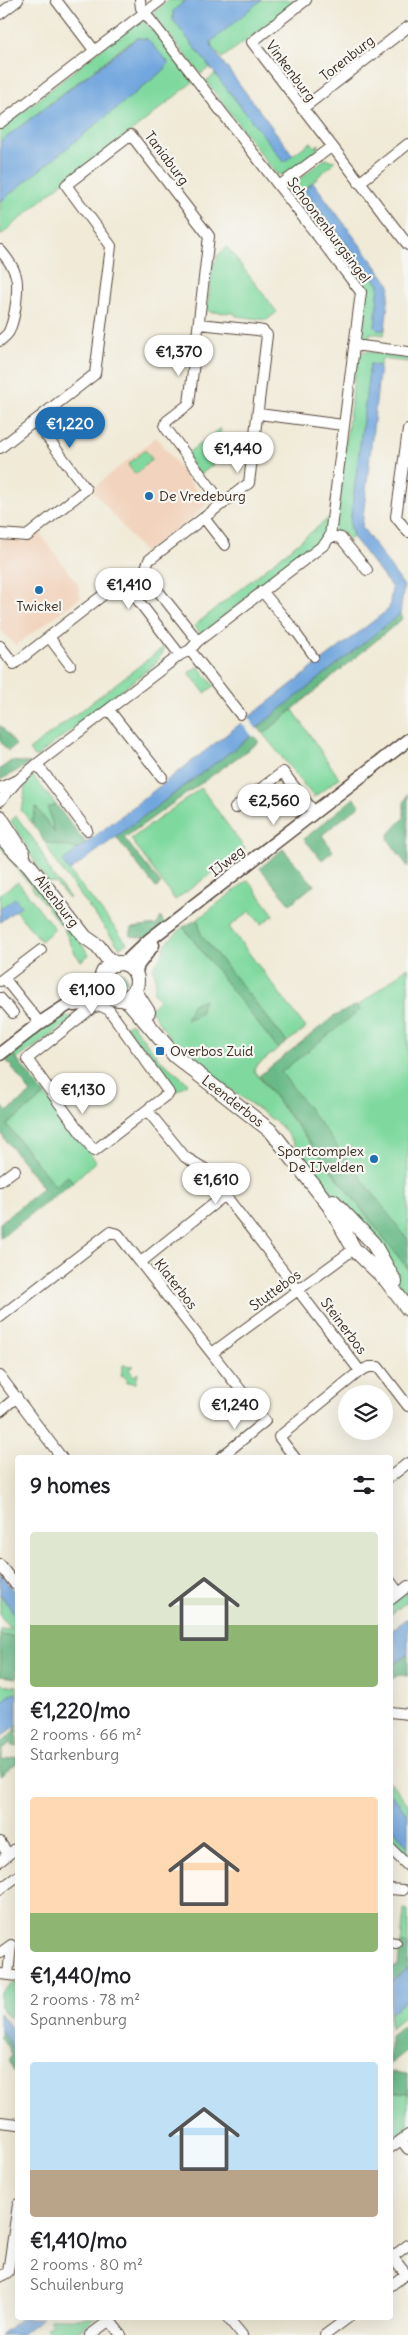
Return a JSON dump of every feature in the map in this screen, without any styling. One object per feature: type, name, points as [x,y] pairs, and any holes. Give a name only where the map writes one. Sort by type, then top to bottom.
[{"type":"main road","name":"Altenburg","points":[[0,817],[20,847],[29,865]]},
{"type":"main road","name":"Altenburg","points":[[0,836],[29,865],[85,938],[89,950],[110,975],[135,974]]},
{"type":"main road","points":[[110,975],[121,998],[134,990],[135,974]]},
{"type":"main road","name":"Leenderbos","points":[[134,990],[140,1002],[172,1045],[266,1119],[278,1132],[336,1205],[362,1230],[378,1250],[391,1277],[408,1300]]},
{"type":"main road","name":"Leenderbos","points":[[121,998],[130,1002],[175,1056],[272,1132],[331,1208],[350,1243],[386,1280],[408,1309]]},
{"type":"main road","points":[[350,1243],[348,1232],[351,1230],[362,1230]]},
{"type":"main road","points":[[367,1262],[375,1258],[378,1250]]},
{"type":"street","points":[[0,14],[18,0]]},
{"type":"street","points":[[56,0],[94,50]]},
{"type":"street","name":"Schoonenburgsingel","points":[[140,0],[141,8],[359,288],[360,297],[330,536]]},
{"type":"street","points":[[0,123],[161,0]]},
{"type":"street","name":"Vinkenburg","points":[[306,0],[252,42],[408,245]]},
{"type":"street","name":"Torenburg","points":[[302,109],[408,27]]},
{"type":"street","name":"Taniaburg","points":[[35,421],[95,374],[111,246],[66,185],[131,135],[209,236],[199,324]]},
{"type":"street","points":[[359,183],[408,144]]},
{"type":"street","points":[[279,186],[331,147]]},
{"type":"street","points":[[0,250],[11,264],[16,275],[17,285],[10,331],[0,341]]},
{"type":"street","points":[[0,646],[14,664],[116,585],[127,586],[144,573],[149,560],[223,504],[249,483],[268,343],[266,334],[257,330],[199,324],[189,404],[167,421],[165,427],[223,504]]},
{"type":"street","points":[[354,345],[408,352]]},
{"type":"street","points":[[258,414],[343,425]]},
{"type":"street","points":[[0,448],[35,421],[86,489],[27,536],[0,534]]},
{"type":"street","points":[[408,430],[396,517],[408,532]]},
{"type":"street","points":[[204,518],[224,546]]},
{"type":"street","points":[[0,801],[18,780],[37,764],[180,655],[190,650],[198,641],[325,544],[330,536],[341,538],[367,570]]},
{"type":"street","points":[[144,573],[198,641]]},
{"type":"street","points":[[127,586],[180,655]]},
{"type":"street","points":[[262,591],[268,596],[314,657]]},
{"type":"street","points":[[49,638],[70,665]]},
{"type":"street","points":[[190,650],[240,714]]},
{"type":"street","points":[[109,710],[162,778]]},
{"type":"street","name":"IJweg","points":[[0,1054],[40,1023],[69,1005],[110,975],[149,940],[408,740]]},
{"type":"street","points":[[37,764],[87,830]]},
{"type":"street","points":[[235,808],[283,772],[314,812]]},
{"type":"street","points":[[0,788],[18,780]]},
{"type":"street","name":"IJweg","points":[[135,974],[138,965],[152,947],[158,934]]},
{"type":"street","points":[[40,1023],[2,980],[41,950]]},
{"type":"street","points":[[0,998],[12,1013]]},
{"type":"street","points":[[101,1006],[108,1010],[170,1092],[147,1110],[94,1151],[27,1059],[93,1007],[101,1006]]},
{"type":"street","name":"Steinerbos","points":[[147,1110],[185,1157],[206,1169],[360,1371],[368,1367],[378,1367],[408,1406]]},
{"type":"street","points":[[0,1181],[15,1170]]},
{"type":"street","points":[[141,1262],[225,1195]]},
{"type":"street","name":"Klaterbos","points":[[0,1318],[110,1232],[118,1234],[265,1421],[224,1455]]},
{"type":"street","name":"Stuttebos","points":[[212,1353],[299,1290],[350,1243]]},
{"type":"street","points":[[293,1455],[280,1436],[360,1371]]},
{"type":"street","points":[[0,1376],[60,1455]]},
{"type":"street","points":[[0,1411],[17,1397]]},
{"type":"street","points":[[393,1476],[408,1463]]},
{"type":"street","points":[[0,1565],[15,1581]]},
{"type":"street","points":[[393,1585],[399,1592]]},
{"type":"street","points":[[393,1597],[408,1586]]},
{"type":"street","points":[[393,1712],[408,1714]]},
{"type":"street","points":[[0,1842],[4,1858],[15,1849]]},
{"type":"street","points":[[393,1851],[408,1866]]},
{"type":"street","points":[[0,1889],[15,1878]]},
{"type":"street","points":[[393,1888],[403,1890]]},
{"type":"street","points":[[0,1952],[11,1946],[9,1975]]},
{"type":"street","points":[[0,2122],[15,2124]]},
{"type":"street","points":[[393,2146],[404,2137],[408,2149]]},
{"type":"street","points":[[0,2277],[8,2272],[15,2236]]},
{"type":"street","points":[[393,2255],[408,2245]]},
{"type":"street","points":[[393,2258],[407,2273],[393,2284]]},
{"type":"street","points":[[90,2335],[108,2320]]},
{"type":"street","points":[[110,2320],[121,2335]]},
{"type":"street","points":[[230,2320],[241,2335]]},
{"type":"street","points":[[325,2335],[345,2320]]},
{"type":"shaded area","name":"De Vredeburg","points":[[156,437],[206,503],[194,517],[144,553],[92,489]]},
{"type":"shaded area","name":"Twickel","points":[[38,531],[77,583],[81,597],[15,646],[0,628],[0,538],[25,542]]},
{"type":"green space","points":[[169,0],[186,0],[173,11],[173,20],[210,67],[201,74],[155,18],[153,13]]},
{"type":"green space","points":[[227,0],[301,0],[222,58],[212,48],[211,42]]},
{"type":"green space","points":[[141,17],[194,81],[136,128],[63,182],[0,236],[0,189],[147,39],[137,38],[126,45],[0,142],[0,130]]},
{"type":"green space","points":[[215,74],[284,161],[311,142],[315,147],[319,144],[318,149],[286,175],[276,174],[206,81]]},
{"type":"green space","points":[[325,159],[335,161],[304,190],[379,285],[375,327],[378,330],[385,330],[384,335],[370,333],[369,340],[364,340],[360,335],[364,291],[291,194],[293,184]]},
{"type":"green space","points":[[227,247],[277,312],[267,320],[207,310],[213,263],[218,259],[217,256]]},
{"type":"green space","points":[[364,351],[406,358],[408,362],[381,359],[380,366],[370,364],[350,524],[353,537],[349,540],[343,533],[334,533],[357,357]]},
{"type":"green space","points":[[221,428],[214,464],[200,475],[185,455]]},
{"type":"green space","points":[[143,451],[146,451],[152,459],[138,473],[134,473],[128,465]]},
{"type":"green space","points":[[329,518],[327,532],[317,542],[201,634],[194,626]]},
{"type":"green space","points":[[400,614],[402,619],[263,734],[258,727]]},
{"type":"green space","points":[[164,647],[164,651],[155,664],[35,758],[29,750]]},
{"type":"green space","points":[[198,666],[214,686],[205,693],[189,673]]},
{"type":"green space","points":[[293,710],[339,778],[314,797],[263,734]]},
{"type":"green space","points":[[0,725],[16,745],[8,751],[0,741]]},
{"type":"green space","points":[[253,735],[259,742],[124,838],[161,884],[156,888],[116,837]]},
{"type":"green space","points":[[11,761],[31,763],[0,780],[0,769]]},
{"type":"green space","points":[[33,776],[56,805],[48,809],[55,835],[36,807],[32,823],[21,810],[24,801],[25,782]]},
{"type":"green space","points":[[201,788],[245,849],[175,900],[131,839]]},
{"type":"green space","points":[[408,794],[408,867],[388,839],[389,834],[404,818],[404,803]]},
{"type":"green space","points":[[354,798],[360,805],[322,835],[333,851],[322,860],[304,839]]},
{"type":"green space","points":[[56,805],[86,843],[78,849],[45,842],[32,823],[36,807],[55,833],[48,808]]},
{"type":"green space","points":[[16,816],[39,847],[50,872],[69,899],[55,883],[48,882],[38,867],[11,821]]},
{"type":"green space","points":[[0,840],[65,920],[60,924],[0,846]]},
{"type":"green space","points":[[45,842],[78,849],[64,860],[63,863],[127,943],[120,948],[56,863]]},
{"type":"green space","points":[[283,849],[314,885],[290,904],[260,868]]},
{"type":"green space","points":[[248,880],[274,915],[261,924],[250,911],[229,927],[306,1028],[287,1042],[201,935],[198,919]]},
{"type":"green space","points":[[18,882],[55,929],[41,941],[15,910],[20,906],[0,910],[0,894]]},
{"type":"green space","points":[[161,917],[165,926],[150,938],[130,936],[132,928],[157,925]]},
{"type":"green space","points":[[198,919],[201,935],[287,1042],[278,1049],[183,927]]},
{"type":"green space","points":[[67,922],[89,955],[81,961],[75,953],[62,925]]},
{"type":"green space","points":[[183,927],[278,1049],[255,1067],[254,1071],[408,1269],[408,1295],[281,1126],[190,1059],[174,1044],[150,1009],[159,1000],[154,992],[156,981],[153,967],[160,958],[167,942]]},
{"type":"green space","name":"Sportcomplex De IJvelden","points":[[408,967],[408,1246],[274,1072]]},
{"type":"green space","points":[[114,972],[122,972],[127,977],[125,988],[114,990],[109,985],[109,977]]},
{"type":"green space","points":[[204,999],[200,1014],[186,1020],[192,1004]]},
{"type":"green space","points":[[356,1005],[360,1010],[281,1072],[408,1240],[408,1269],[259,1076],[333,1017]]},
{"type":"green space","points":[[62,1015],[76,1018],[17,1059],[11,1052]]},
{"type":"green space","points":[[131,1023],[160,1060],[188,1083],[176,1092],[126,1026]]},
{"type":"green space","points":[[11,1052],[45,1095],[7,1125],[55,1186],[68,1176],[73,1182],[0,1238],[0,1223],[43,1188],[0,1133],[0,1107],[2,1106],[7,1112],[31,1093],[4,1057]]},
{"type":"green space","points":[[45,1095],[96,1161],[73,1182],[68,1176],[55,1186],[7,1125]]},
{"type":"green space","points":[[123,1365],[134,1366],[129,1370],[134,1376],[138,1373],[136,1383],[126,1382],[128,1381],[123,1375],[121,1376]]},
{"type":"green space","points":[[408,1590],[408,1601],[393,1613],[393,1602]]},
{"type":"green space","points":[[0,1594],[15,1614],[15,1637],[0,1635],[0,1629],[11,1629],[0,1615]]},
{"type":"green space","points":[[0,1635],[15,1637],[15,1678],[0,1676]]},
{"type":"green space","points":[[408,1654],[408,1676],[399,1675],[393,1678],[393,1665]]},
{"type":"green space","points":[[0,1684],[15,1686],[15,1694],[0,1703]]},
{"type":"green space","points":[[15,1730],[15,1747],[12,1746],[12,1742],[2,1749],[2,1761],[15,1758],[15,1765],[0,1776],[0,1743]]},
{"type":"green space","points":[[393,1785],[408,1804],[408,1815],[393,1796]]},
{"type":"green space","points":[[393,1828],[408,1847],[408,1859],[393,1842]]},
{"type":"green space","points":[[404,1909],[408,1910],[408,1944],[401,1944]]},
{"type":"green space","points":[[400,1944],[408,1944],[408,1968],[393,1980],[393,1967],[398,1967]]},
{"type":"green space","points":[[15,1982],[10,2018],[0,2006],[0,1993]]},
{"type":"green space","points":[[408,1998],[408,2014],[393,2026],[393,2011]]},
{"type":"green space","points":[[408,2023],[408,2050],[393,2062],[393,2034]]},
{"type":"green space","points":[[0,2031],[15,2050],[15,2072],[8,2060],[12,2055],[8,2046],[0,2038]]},
{"type":"green space","points":[[393,2072],[408,2074],[408,2093],[393,2091]]},
{"type":"green space","points":[[393,2091],[408,2093],[408,2129],[397,2138],[393,2132]]},
{"type":"green space","points":[[49,2320],[94,2320],[73,2335],[60,2333],[51,2335],[46,2328],[52,2323]]},
{"type":"water","points":[[186,0],[261,0],[211,42],[212,48],[293,155],[284,162],[173,20],[173,11]]},
{"type":"water","points":[[137,38],[147,39],[168,62],[165,69],[0,202],[0,142]]},
{"type":"water","points":[[313,182],[390,285],[385,330],[378,330],[375,327],[379,285],[304,190]]},
{"type":"water","points":[[370,364],[380,366],[362,527],[404,586],[400,614],[258,727],[253,735],[70,871],[63,863],[64,860],[389,609],[392,588],[353,537],[350,524]]},
{"type":"water","points":[[15,898],[21,906],[0,922],[0,909]]},
{"type":"water","points":[[0,1572],[15,1591],[15,1614],[0,1594]]},
{"type":"water","points":[[408,1618],[408,1654],[393,1665],[393,1629]]},
{"type":"water","points":[[15,1694],[15,1727],[0,1738],[0,1703]]},
{"type":"water","points":[[393,1796],[408,1815],[408,1847],[393,1828]]},
{"type":"water","points":[[408,1968],[408,1998],[393,2011],[393,1980]]},
{"type":"water","points":[[0,2013],[15,2032],[15,2050],[0,2031]]},
{"type":"water","points":[[19,2320],[39,2320],[20,2335],[0,2335]]},
{"type":"pier","points":[[247,716],[258,731],[253,737],[240,721]]},
{"type":"place","name":"De Vredeburg","points":[[149,496]]},
{"type":"place","name":"Twickel","points":[[39,590]]},
{"type":"place","name":"Overbos Zuid","points":[[160,1051]]},
{"type":"place","name":"Sportcomplex De IJvelden","points":[[374,1159]]}]
